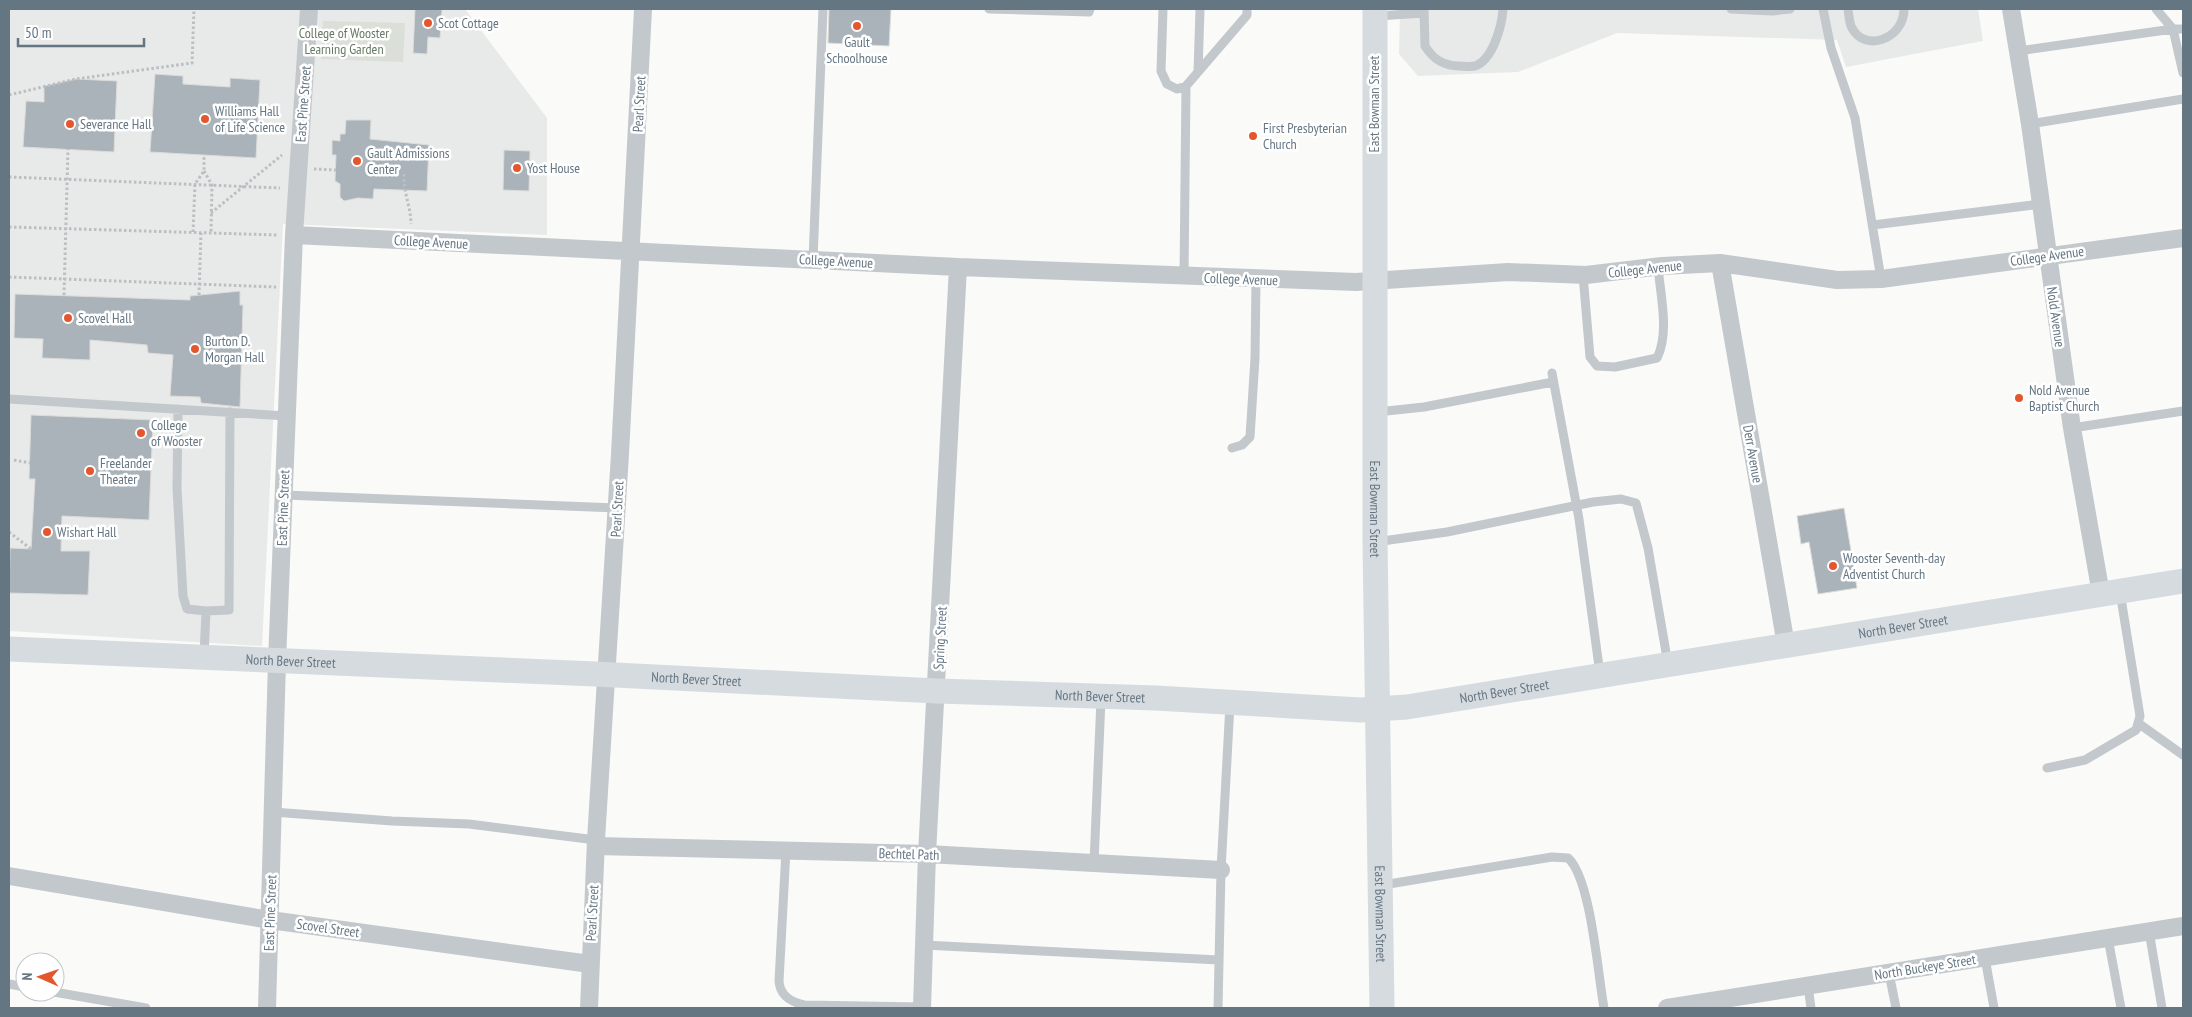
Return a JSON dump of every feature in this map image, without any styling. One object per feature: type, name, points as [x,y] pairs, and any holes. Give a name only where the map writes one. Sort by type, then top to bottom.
[{"type":"main road","name":"East Bowman Street","points":[[1375,12],[1374,412],[1382,1008]]},
{"type":"main road","name":"North Bever Street","points":[[9,649],[204,659],[607,675],[937,692],[1101,696],[1379,709],[1407,707],[1600,677],[2183,581]]},
{"type":"street","name":"East Pine Street","points":[[267,1008],[277,662],[294,235],[309,9]]},
{"type":"street","name":"Pearl Street","points":[[589,1008],[596,843],[617,508],[643,9]]},
{"type":"street","name":"Nold Avenue","points":[[2011,9],[2030,124],[2072,428],[2110,593]]},
{"type":"street","name":"College Avenue","points":[[294,235],[958,267],[1256,280],[1374,283],[1508,272],[1583,275],[1658,266],[1720,263],[1837,280],[1881,279],[2183,238]]},
{"type":"street","name":"Derr Avenue","points":[[1720,263],[1786,645]]},
{"type":"street","name":"Spring Street","points":[[922,1008],[927,854],[958,267]]},
{"type":"street","name":"Bechtel Path","points":[[596,843],[927,854],[1221,870]]},
{"type":"street","name":"Scovel Street","points":[[9,876],[270,920],[590,964]]},
{"type":"street","name":"North Buckeye Street","points":[[1667,1008],[1720,1004],[1808,986],[2183,926]]},
{"type":"lane","points":[[814,260],[823,9]]},
{"type":"lane","points":[[989,9],[1090,12],[1090,9]]},
{"type":"lane","points":[[1163,9],[1161,71],[1167,84],[1177,88],[1186,86],[1247,15],[1247,9]]},
{"type":"lane","points":[[1198,72],[1200,9]]},
{"type":"lane","points":[[1375,12],[1424,11],[1423,39],[1428,51],[1445,65],[1473,66],[1482,61],[1498,38],[1502,26],[1503,9]]},
{"type":"lane","points":[[1731,9],[1790,9]]},
{"type":"lane","points":[[1823,9],[1831,48],[1855,118],[1881,279]]},
{"type":"lane","points":[[1848,9],[1851,27],[1858,37],[1872,41],[1888,38],[1897,31],[1902,23],[1904,9]]},
{"type":"lane","points":[[2156,9],[2173,30],[2183,73]]},
{"type":"lane","points":[[2018,51],[2183,29]]},
{"type":"lane","points":[[1184,277],[1186,86]]},
{"type":"lane","points":[[2030,124],[2183,99]]},
{"type":"lane","points":[[1873,225],[2041,204]]},
{"type":"lane","points":[[1583,275],[1590,357],[1597,366],[1615,367],[1657,358],[1662,349],[1663,331],[1658,266]]},
{"type":"lane","points":[[1232,448],[1242,446],[1250,437],[1255,358],[1256,280]]},
{"type":"lane","points":[[1374,412],[1424,407],[1553,378],[1576,506],[1600,677]]},
{"type":"lane","points":[[9,399],[287,416]]},
{"type":"lane","points":[[178,409],[177,488],[183,596],[187,609],[206,611],[229,610],[230,412]]},
{"type":"lane","points":[[2072,428],[2183,411]]},
{"type":"lane","points":[[284,496],[617,508]]},
{"type":"lane","points":[[1375,542],[1447,532],[1620,499],[1636,502],[1648,548],[1668,665]]},
{"type":"lane","points":[[2047,768],[2085,760],[2136,730],[2140,716],[2110,593]]},
{"type":"lane","points":[[204,659],[206,611]]},
{"type":"lane","points":[[1094,863],[1101,696]]},
{"type":"lane","points":[[1218,1008],[1221,870],[1230,702]]},
{"type":"lane","points":[[2138,723],[2183,755]]},
{"type":"lane","points":[[273,812],[392,821],[469,824],[596,843]]},
{"type":"lane","points":[[786,850],[779,981],[785,997],[790,1001],[804,1005],[922,1008]]},
{"type":"lane","points":[[1381,885],[1552,857],[1568,858],[1576,866],[1586,902],[1604,1008]]},
{"type":"lane","points":[[2149,931],[2162,1008]]},
{"type":"lane","points":[[2108,938],[2122,1008]]},
{"type":"lane","points":[[924,945],[1219,960]]},
{"type":"lane","points":[[1985,958],[1994,1008]]},
{"type":"lane","points":[[1890,973],[1896,1008]]},
{"type":"lane","points":[[1808,986],[1811,1008]]},
{"type":"lane","points":[[65,994],[146,1008]]},
{"type":"path","points":[[9,95],[76,79],[192,63],[194,9]]},
{"type":"path","points":[[64,295],[68,149]]},
{"type":"path","points":[[204,155],[204,171],[212,185],[211,233]]},
{"type":"path","points":[[211,213],[282,155]]},
{"type":"path","points":[[313,169],[336,170]]},
{"type":"path","points":[[193,232],[194,184],[204,171]]},
{"type":"path","points":[[404,174],[406,195],[411,209],[411,225]]},
{"type":"path","points":[[9,177],[281,188]]},
{"type":"path","points":[[9,227],[294,235]]},
{"type":"path","points":[[198,295],[201,233]]},
{"type":"path","points":[[9,277],[277,287]]},
{"type":"path","points":[[14,460],[30,463]]},
{"type":"path","points":[[9,532],[31,549]]},
{"type":"shaded area","name":"College of Wooster","points":[[9,9],[465,9],[547,118],[547,235],[283,224],[262,646],[9,631]]},
{"type":"shaded area","points":[[1400,9],[1978,9],[1983,41],[1846,67],[1837,40],[1617,33],[1518,72],[1418,76],[1399,54]]},
{"type":"green space","name":"College of Wooster Learning Garden","points":[[323,21],[405,23],[403,62],[321,59]]},
{"type":"building","name":"Scot Cottage","points":[[415,9],[442,9],[440,38],[428,37],[427,54],[413,53]]},
{"type":"building","name":"Gault Schoolhouse","points":[[829,9],[891,9],[889,46],[828,43]]},
{"type":"building","name":"Williams Hall of Life Science","points":[[155,74],[183,76],[183,84],[230,87],[230,78],[260,80],[256,158],[150,152]]},
{"type":"building","name":"Severance Hall","points":[[76,79],[117,81],[114,152],[23,147],[26,101],[44,102],[44,86]]},
{"type":"building","points":[[346,120],[371,120],[370,139],[429,145],[427,191],[374,189],[373,199],[358,198],[344,201],[340,197],[340,184],[335,181],[336,155],[332,155],[332,140],[340,141],[340,134],[345,134]]},
{"type":"building","name":"Yost House","points":[[504,150],[530,151],[529,191],[503,190]]},
{"type":"building","points":[[240,291],[240,305],[243,305],[240,407],[201,403],[200,397],[170,396],[173,355],[148,353],[147,345],[90,340],[90,360],[42,358],[43,339],[14,338],[15,294],[190,300],[190,296]]},
{"type":"building","name":"Freelander Theater","points":[[31,415],[153,420],[149,520],[62,516],[61,551],[90,551],[88,595],[9,593],[10,548],[31,549],[35,479],[29,479]]},
{"type":"building","name":"Wooster Seventh-day Adventist Church","points":[[1844,508],[1857,588],[1818,594],[1809,542],[1801,544],[1797,516]]},
{"type":"place","name":"Scot Cottage","points":[[428,23]]},
{"type":"place","name":"Gault Schoolhouse","points":[[857,26]]},
{"type":"place","name":"Williams Hall of Life Science","points":[[205,119]]},
{"type":"place","name":"Severance Hall","points":[[70,124]]},
{"type":"place","name":"First Presbyterian Church","points":[[1253,136]]},
{"type":"place","name":"Gault Admissions Center","points":[[357,161]]},
{"type":"place","name":"Yost House","points":[[517,168]]},
{"type":"place","name":"Scovel Hall","points":[[68,318]]},
{"type":"place","name":"Burton D. Morgan Hall","points":[[195,349]]},
{"type":"place","name":"Nold Avenue Baptist Church","points":[[2019,398]]},
{"type":"place","name":"College of Wooster","points":[[141,433]]},
{"type":"place","name":"Freelander Theater","points":[[90,471]]},
{"type":"place","name":"Wishart Hall","points":[[47,532]]},
{"type":"place","name":"Wooster Seventh-day Adventist Church","points":[[1833,566]]}]
